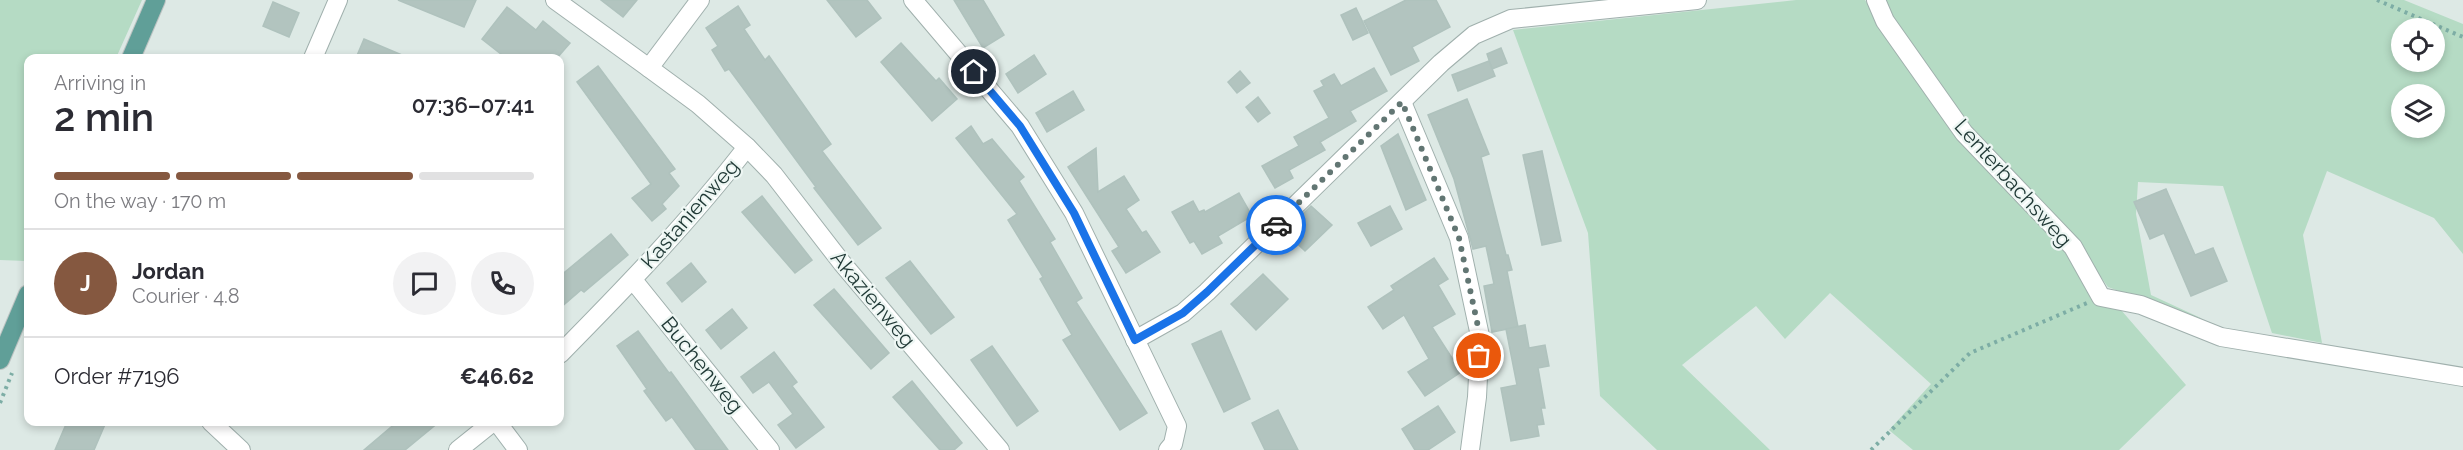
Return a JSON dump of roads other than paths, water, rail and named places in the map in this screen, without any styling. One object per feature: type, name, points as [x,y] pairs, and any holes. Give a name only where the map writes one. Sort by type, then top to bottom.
[{"type":"main road","points":[[133,54],[156,0]]},
{"type":"main road","points":[[0,360],[24,303]]},
{"type":"street","points":[[315,54],[338,0]]},
{"type":"street","name":"Kastanienweg","points":[[555,0],[698,104],[747,147],[722,180],[633,280],[564,350]]},
{"type":"street","points":[[649,68],[700,0]]},
{"type":"street","points":[[913,0],[1020,126],[1074,213],[1177,426],[1173,444],[1168,450]]},
{"type":"street","points":[[1135,340],[1183,313],[1207,292],[1457,48],[1491,26],[1511,19],[1551,13],[1697,0]]},
{"type":"street","name":"Lenterbachsweg","points":[[1876,0],[1885,21],[1964,133],[2073,247],[2101,297],[2141,305],[2221,337],[2463,377]]},
{"type":"street","points":[[1402,102],[1459,238],[1480,336],[1477,397],[1470,450]]},
{"type":"street","name":"Akazienweg","points":[[747,147],[774,175],[842,263],[1000,450]]},
{"type":"street","name":"Buchenweg","points":[[633,280],[770,450]]},
{"type":"street","points":[[215,426],[242,450]]},
{"type":"street","points":[[458,450],[490,426]]},
{"type":"street","points":[[498,426],[518,450]]}]
